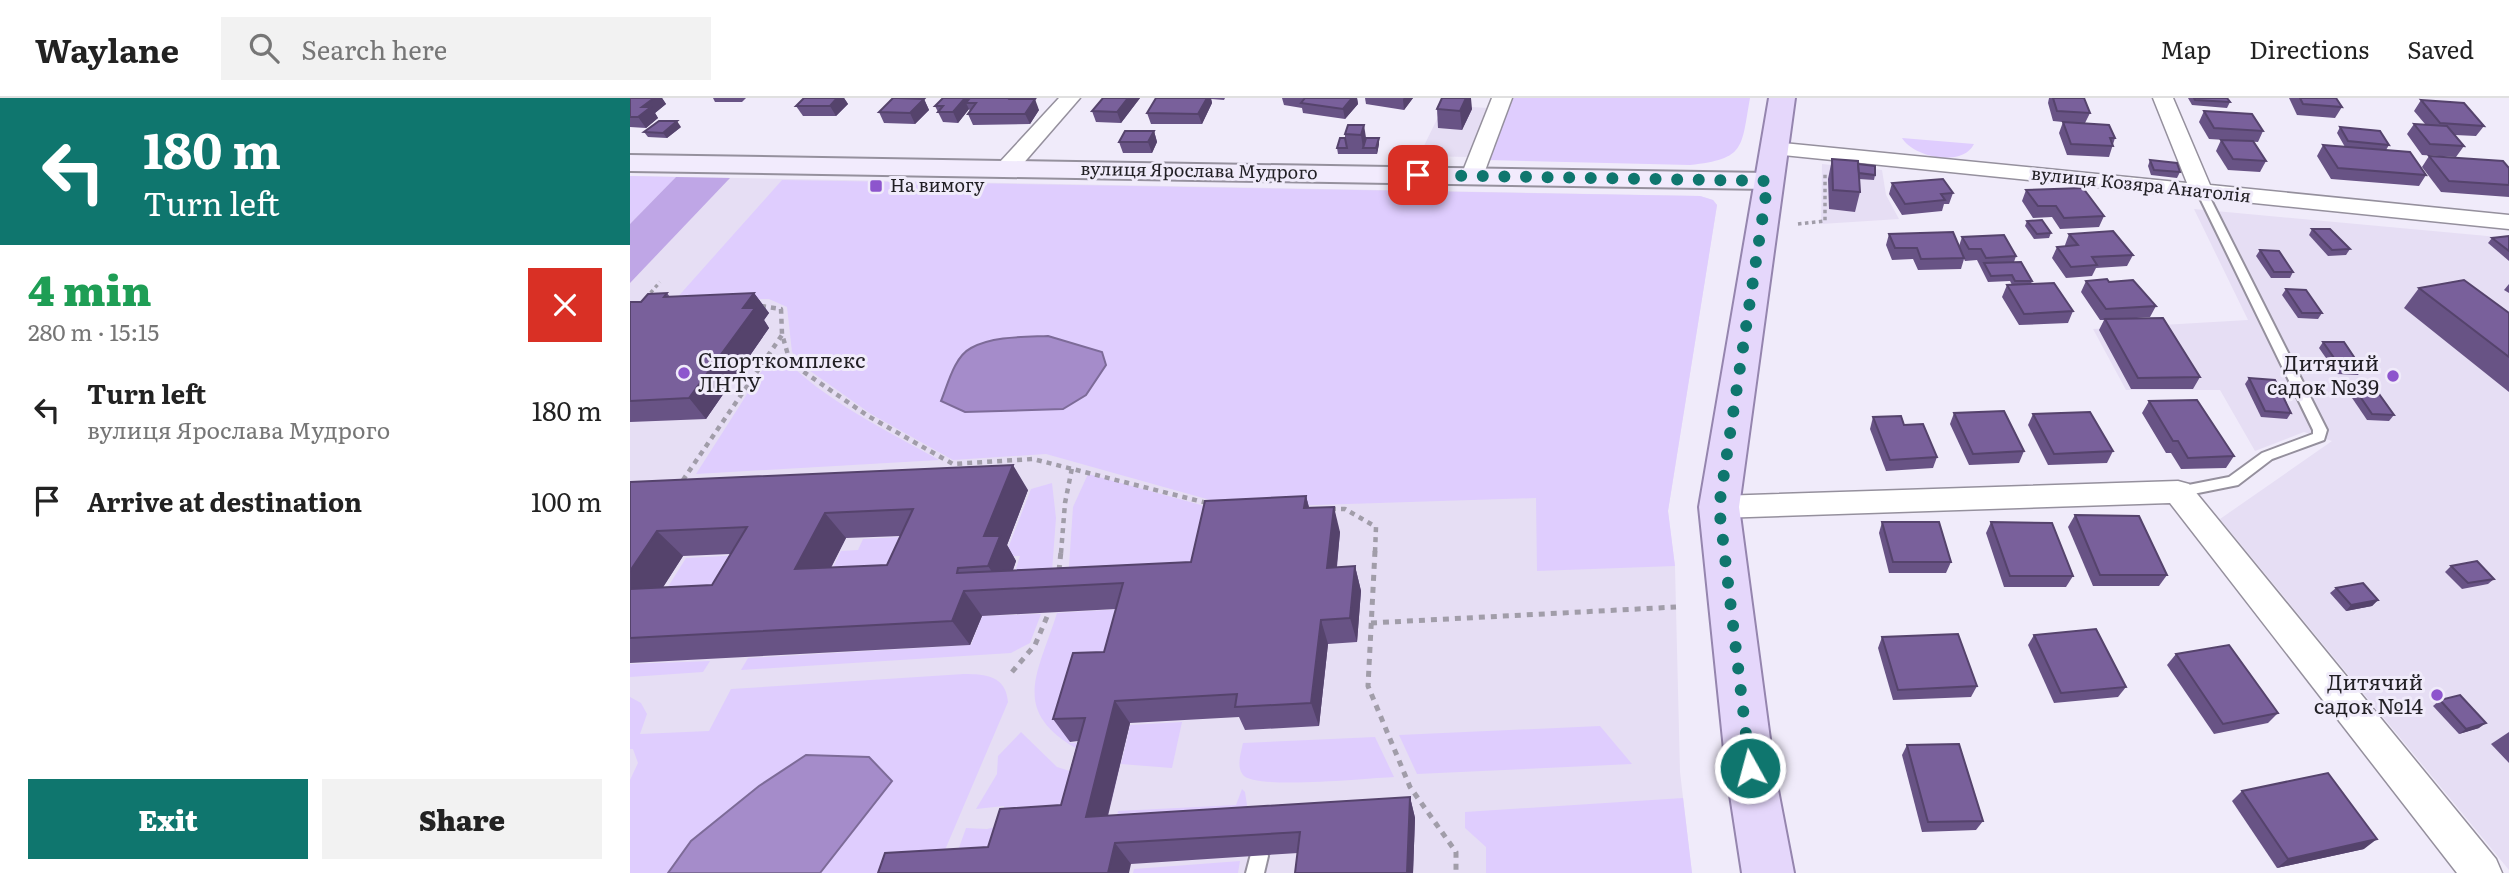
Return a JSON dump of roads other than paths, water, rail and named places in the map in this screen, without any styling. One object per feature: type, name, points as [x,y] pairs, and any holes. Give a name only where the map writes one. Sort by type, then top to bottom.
[{"type":"main road","points":[[1768,873],[1750,768],[1719,507],[1782,98]]},
{"type":"main road","name":"вулиця Ярослава Мудрого","points":[[630,163],[1472,176],[1771,164]]},
{"type":"street","points":[[1007,168],[1070,98]]},
{"type":"street","points":[[1472,176],[1502,98]]},
{"type":"street","points":[[2163,98],[2202,192]]},
{"type":"street","name":"вулиця Козяра Анатолія","points":[[1771,164],[1825,153],[2509,222]]},
{"type":"street","points":[[1719,507],[2178,492],[2483,873]]},
{"type":"lane","points":[[2178,492],[2233,481],[2267,456],[2319,437],[2320,430],[2202,192]]},
{"type":"place","name":"На вимогу","points":[[876,186]]},
{"type":"place","name":"Спорткомплекс ЛНТУ","points":[[684,373]]},
{"type":"place","name":"Дитячий садок №39","points":[[2393,376]]},
{"type":"place","name":"Дитячий садок №14","points":[[2437,695]]}]
